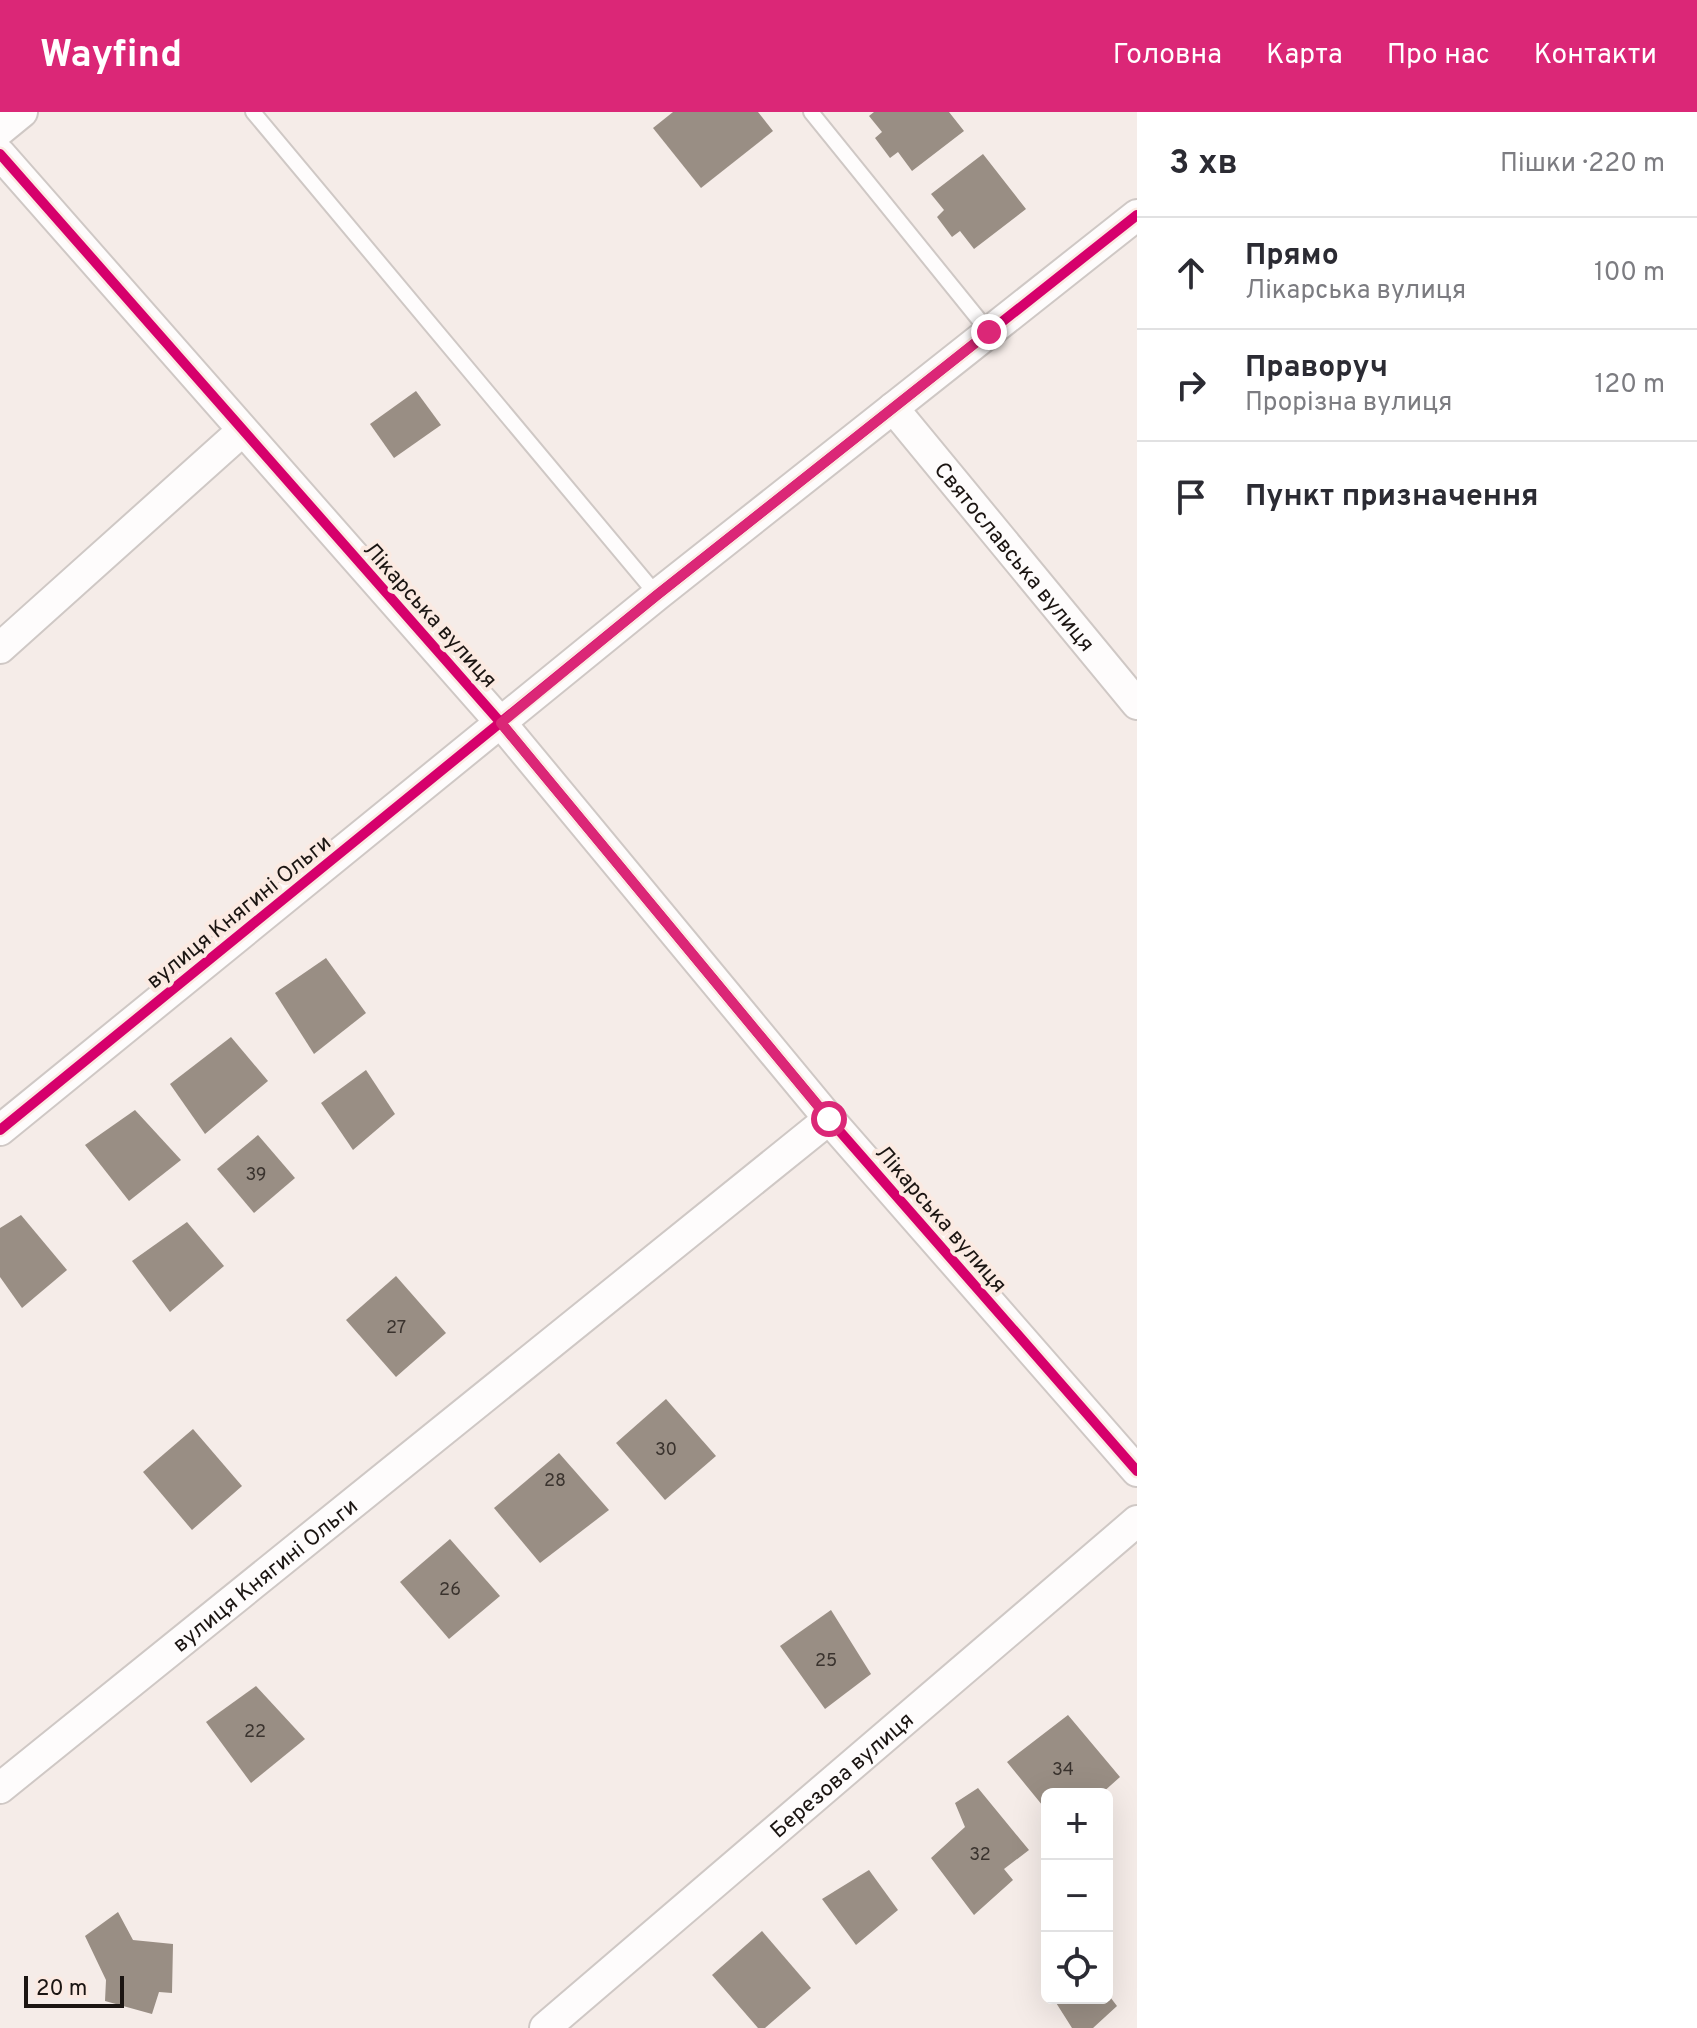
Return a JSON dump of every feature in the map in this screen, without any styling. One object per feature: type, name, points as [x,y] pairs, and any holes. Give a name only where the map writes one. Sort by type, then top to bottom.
[{"type":"street","points":[[0,130],[22,112]]},
{"type":"street","name":"Лікарська вулиця","points":[[0,154],[501,723],[829,1119],[1137,1471]]},
{"type":"street","name":"вулиця Княгині Ольги","points":[[0,1130],[657,595],[1137,215]]},
{"type":"street","name":"Святославська вулиця","points":[[893,408],[1137,704]]},
{"type":"street","points":[[0,648],[242,431]]},
{"type":"street","name":"вулиця Княгині Ольги","points":[[0,1788],[829,1119]]},
{"type":"street","name":"Березова вулиця","points":[[545,2028],[1137,1521]]},
{"type":"lane","points":[[253,112],[657,595]]},
{"type":"lane","points":[[811,112],[989,332]]},
{"type":"building","points":[[673,112],[758,112],[773,131],[701,188],[653,128]]},
{"type":"building","points":[[874,112],[949,112],[964,131],[912,171],[898,152],[890,158],[875,138],[882,132],[869,116]]},
{"type":"building","points":[[983,154],[1026,209],[974,249],[960,231],[952,237],[937,217],[944,210],[931,194]]},
{"type":"building","points":[[416,391],[441,425],[394,458],[370,424]]},
{"type":"building","points":[[326,958],[366,1013],[314,1054],[275,993]]},
{"type":"building","points":[[231,1037],[268,1081],[205,1134],[170,1084]]},
{"type":"building","points":[[366,1070],[395,1114],[353,1150],[321,1103]]},
{"type":"building","points":[[135,1110],[181,1160],[129,1201],[85,1145]]},
{"type":"building","points":[[258,1135],[295,1178],[254,1213],[217,1169]]},
{"type":"building","points":[[21,1215],[67,1270],[22,1308],[0,1277],[0,1228]]},
{"type":"building","points":[[187,1222],[224,1266],[170,1312],[132,1261]]},
{"type":"building","points":[[396,1276],[446,1333],[396,1377],[346,1320]]},
{"type":"building","points":[[666,1399],[716,1456],[665,1500],[616,1443]]},
{"type":"building","points":[[193,1429],[242,1486],[192,1530],[143,1472]]},
{"type":"building","points":[[559,1453],[609,1510],[540,1563],[494,1508]]},
{"type":"building","points":[[450,1539],[500,1596],[449,1639],[400,1582]]},
{"type":"building","points":[[831,1610],[871,1674],[825,1709],[780,1646]]},
{"type":"building","points":[[256,1686],[305,1739],[251,1783],[206,1722]]},
{"type":"building","points":[[1068,1715],[1120,1777],[1108,1788],[1041,1788],[1041,1804],[1007,1762]]},
{"type":"building","points":[[978,1788],[1029,1850],[1004,1869],[1013,1880],[974,1915],[931,1858],[965,1827],[955,1803]]},
{"type":"building","points":[[869,1870],[898,1910],[856,1945],[822,1899]]},
{"type":"building","points":[[118,1912],[133,1940],[173,1944],[172,1993],[159,1992],[152,2014],[105,2001],[106,1980],[85,1936]]},
{"type":"building","points":[[762,1931],[811,1988],[765,2028],[758,2028],[712,1975]]},
{"type":"building","points":[[1113,2001],[1117,2006],[1093,2028],[1072,2028],[1057,2004],[1113,2004]]},
{"type":"cycle path","points":[[0,154],[501,723],[829,1119],[1137,1471]]},
{"type":"cycle path","points":[[0,1130],[657,595],[1137,215]]},
{"type":"route","points":[[829,1119],[501,723],[989,332]]}]
